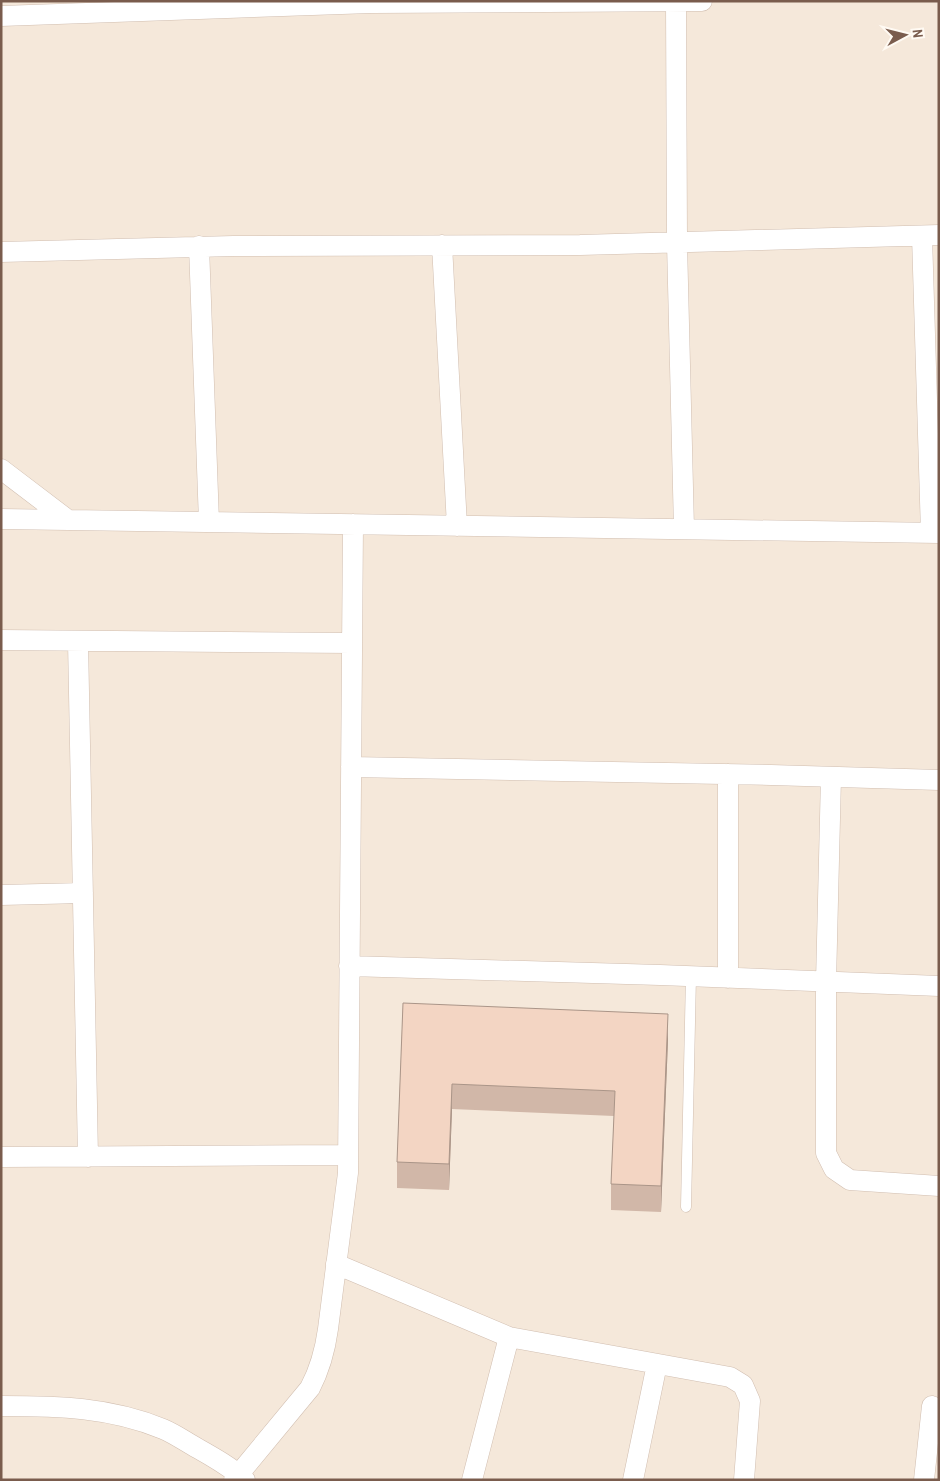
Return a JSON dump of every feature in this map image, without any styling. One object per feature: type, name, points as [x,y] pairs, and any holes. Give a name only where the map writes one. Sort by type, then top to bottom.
[{"type":"street","points":[[1,16],[371,3],[702,1]]},
{"type":"street","points":[[676,2],[677,243],[684,529]]},
{"type":"street","points":[[1,252],[199,246],[580,245],[931,235],[935,533],[1,520]]},
{"type":"street","points":[[442,245],[457,526]]},
{"type":"street","points":[[199,246],[209,522]]},
{"type":"street","points":[[1,469],[68,520]]},
{"type":"street","points":[[1,1406],[54,1406],[90,1409],[130,1417],[165,1429],[239,1478],[310,1388],[319,1371],[324,1354],[348,1173],[352,524]]},
{"type":"street","points":[[1,640],[352,643]]},
{"type":"street","points":[[78,641],[88,1157]]},
{"type":"street","points":[[351,767],[939,780]]},
{"type":"street","points":[[728,774],[728,978]]},
{"type":"street","points":[[831,777],[826,982],[826,1153],[834,1169],[850,1180],[939,1186]]},
{"type":"street","points":[[1,895],[83,894]]},
{"type":"street","points":[[349,966],[690,976],[939,986]]},
{"type":"street","points":[[1,1157],[348,1155]]},
{"type":"street","points":[[336,1264],[509,1337],[730,1378],[743,1385],[750,1401],[744,1480]]},
{"type":"street","points":[[472,1480],[509,1337]]},
{"type":"street","points":[[633,1480],[657,1364]]},
{"type":"street","points":[[924,1480],[934,1439],[932,1406]]},
{"type":"lane","points":[[686,1207],[690,976]]},
{"type":"shaded area","points":[[1,1],[939,1],[939,1480],[1,1480]]},
{"type":"building","points":[[403,1003],[668,1014],[661,1186],[611,1184],[615,1091],[452,1084],[449,1164],[397,1162]]}]
